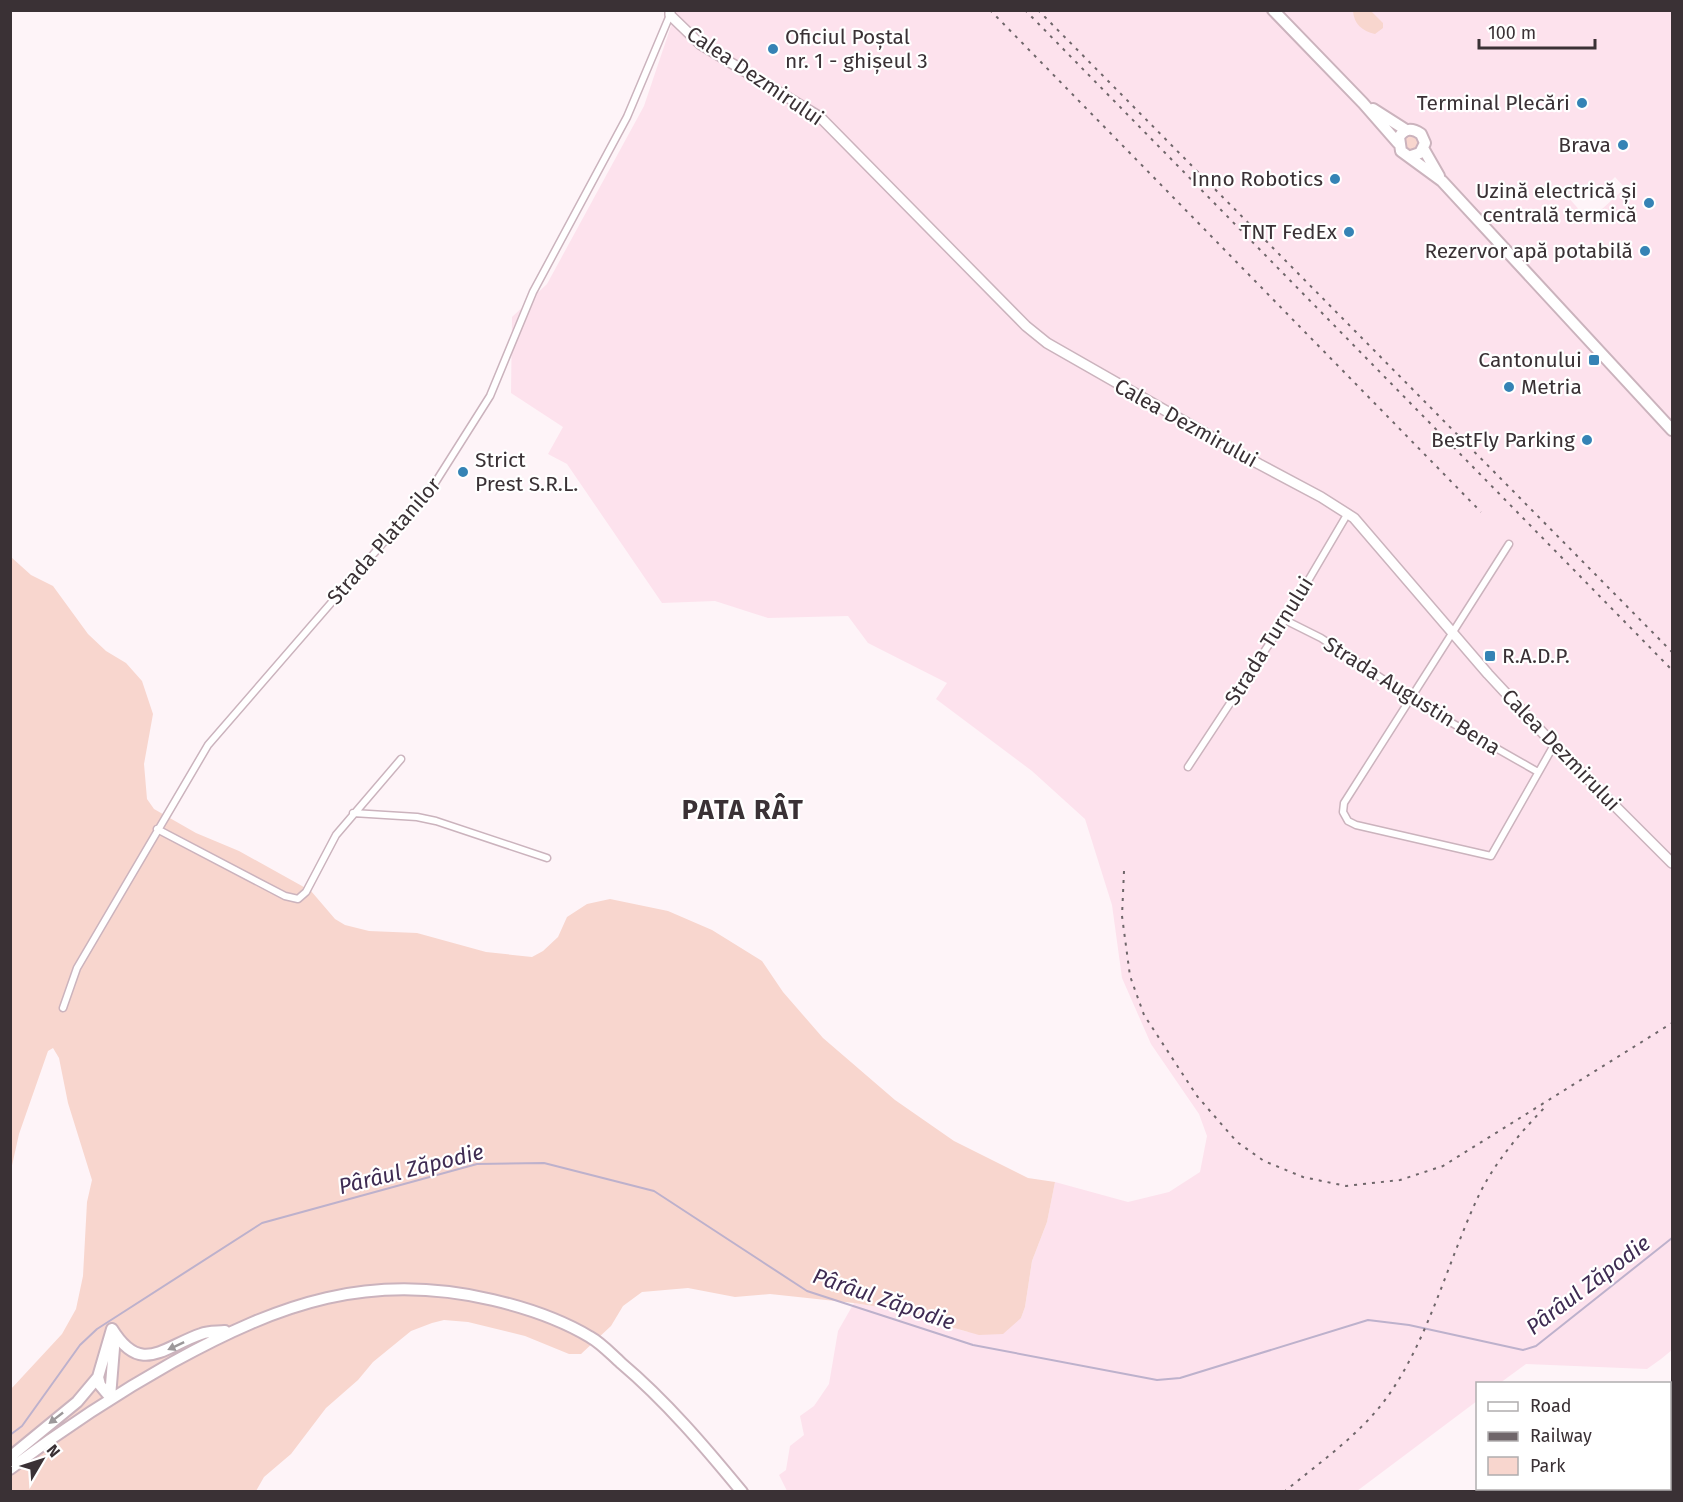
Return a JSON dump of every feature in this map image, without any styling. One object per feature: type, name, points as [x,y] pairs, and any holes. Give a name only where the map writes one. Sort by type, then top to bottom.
[{"type":"main road","points":[[1273,10],[1363,103],[1398,143],[1401,151],[1411,156],[1442,182],[1672,430]]},
{"type":"main road","name":"Calea Dezmirului","points":[[670,13],[700,44],[820,117],[1026,326],[1047,343],[1348,513],[1361,525],[1452,634],[1554,745],[1672,863]]},
{"type":"main road","points":[[1363,103],[1406,130]]},
{"type":"main road","points":[[1398,143],[1399,137],[1406,130],[1412,129],[1421,134],[1423,148],[1442,182]]},
{"type":"main road","points":[[1411,156],[1423,148]]},
{"type":"main road","points":[[10,1469],[110,1397],[231,1330],[294,1306],[356,1292],[407,1288],[464,1293],[533,1309],[591,1337],[634,1374],[742,1491]]},
{"type":"main road","points":[[112,1329],[128,1350],[138,1355],[149,1356],[203,1333],[231,1330]]},
{"type":"main road","points":[[10,1457],[77,1402],[98,1377],[112,1329]]},
{"type":"main road","points":[[110,1397],[114,1348],[112,1329]]},
{"type":"main road","points":[[98,1377],[100,1385],[110,1397]]},
{"type":"street","name":"Strada Platanilor","points":[[63,1008],[77,968],[208,745],[435,483],[458,451],[490,396],[550,258],[627,117],[670,13]]},
{"type":"street","name":"Strada Turnului","points":[[1188,767],[1285,620],[1348,513]]},
{"type":"street","points":[[1509,544],[1344,803],[1345,817],[1356,825],[1491,856],[1554,745]]},
{"type":"street","name":"Strada Augustin Bena","points":[[1285,620],[1321,638],[1431,711],[1538,772]]},
{"type":"street","points":[[157,829],[294,900],[306,892],[329,847],[353,813],[401,759]]},
{"type":"street","points":[[353,813],[417,817],[436,821],[547,858]]},
{"type":"shaded area","points":[[676,11],[1672,11],[1672,1350],[1647,1369],[1526,1364],[1501,1382],[1476,1382],[1476,1402],[1357,1491],[787,1491],[779,1475],[786,1470],[790,1446],[804,1435],[800,1416],[814,1406],[829,1384],[838,1331],[854,1303],[879,1307],[968,1332],[1021,1318],[1025,1307],[1032,1261],[1047,1222],[1055,1182],[1128,1202],[1169,1192],[1200,1172],[1207,1136],[1199,1114],[1151,1044],[1122,978],[1112,905],[1085,819],[1032,771],[936,699],[947,683],[868,643],[848,616],[768,618],[715,601],[662,603],[567,464],[548,454],[563,427],[511,393],[512,317],[547,284],[644,106]],"holes":[[[1615,177],[1625,188],[1589,221],[1568,197],[1585,184],[1606,186]]]},
{"type":"green space","points":[[1353,11],[1371,11],[1383,23],[1383,28],[1375,34],[1366,31],[1357,23]]},
{"type":"green space","points":[[1413,133],[1421,142],[1415,152],[1405,150],[1402,138]]},
{"type":"green space","points":[[11,557],[31,575],[53,586],[88,634],[106,651],[126,663],[142,681],[153,714],[144,764],[147,799],[154,809],[196,833],[239,851],[311,891],[335,919],[345,925],[369,931],[417,933],[486,952],[532,957],[543,951],[558,937],[567,917],[587,904],[610,899],[668,911],[712,930],[762,961],[783,992],[823,1038],[895,1100],[954,1141],[1028,1178],[1055,1182],[1047,1222],[1032,1261],[1025,1307],[1021,1318],[1003,1334],[979,1335],[879,1307],[770,1294],[735,1297],[688,1288],[642,1292],[623,1306],[611,1326],[581,1354],[569,1354],[525,1336],[468,1322],[444,1320],[411,1331],[373,1362],[358,1380],[326,1408],[291,1454],[264,1477],[256,1491],[11,1492],[11,1389],[62,1334],[76,1309],[83,1276],[87,1202],[92,1180],[68,1103],[59,1058],[53,1048],[48,1051],[19,1134],[11,1170]]},
{"type":"waterway","name":"Pârâul Zăpodie","points":[[10,1435],[22,1426],[80,1345],[97,1329],[262,1223],[477,1164],[544,1163],[654,1191],[807,1291],[973,1345],[1157,1380],[1180,1378],[1368,1320],[1409,1325],[1523,1350],[1536,1346],[1672,1238]]},
{"type":"railway","points":[[990,10],[1481,512]]},
{"type":"railway","points":[[1025,10],[1672,670]]},
{"type":"railway","points":[[1038,10],[1672,652]]},
{"type":"railway","points":[[1124,871],[1122,916],[1130,976],[1144,1015],[1197,1096],[1237,1142],[1264,1161],[1303,1177],[1346,1186],[1400,1180],[1443,1166],[1672,1023]]},
{"type":"railway","points":[[1284,1492],[1353,1435],[1388,1396],[1427,1324],[1484,1184],[1508,1149],[1546,1106]]},
{"type":"place","name":"Oficiul Poștal nr. 1 - ghișeul 3","points":[[773,49]]},
{"type":"place","name":"Terminal Plecări","points":[[1582,103]]},
{"type":"place","name":"Brava","points":[[1623,145]]},
{"type":"place","name":"Inno Robotics","points":[[1335,179]]},
{"type":"place","name":"Uzină electrică și centrală termică","points":[[1649,203]]},
{"type":"place","name":"TNT FedEx","points":[[1349,232]]},
{"type":"place","name":"Rezervor apă potabilă","points":[[1645,251]]},
{"type":"place","name":"Cantonului","points":[[1594,360]]},
{"type":"place","name":"Metria","points":[[1509,387]]},
{"type":"place","name":"BestFly Parking","points":[[1587,440]]},
{"type":"place","name":"Strict Prest S.R.L.","points":[[463,472]]},
{"type":"place","name":"R.A.D.P.","points":[[1490,656]]},
{"type":"district","name":"PATA RÂT","points":[[743,810]]}]
